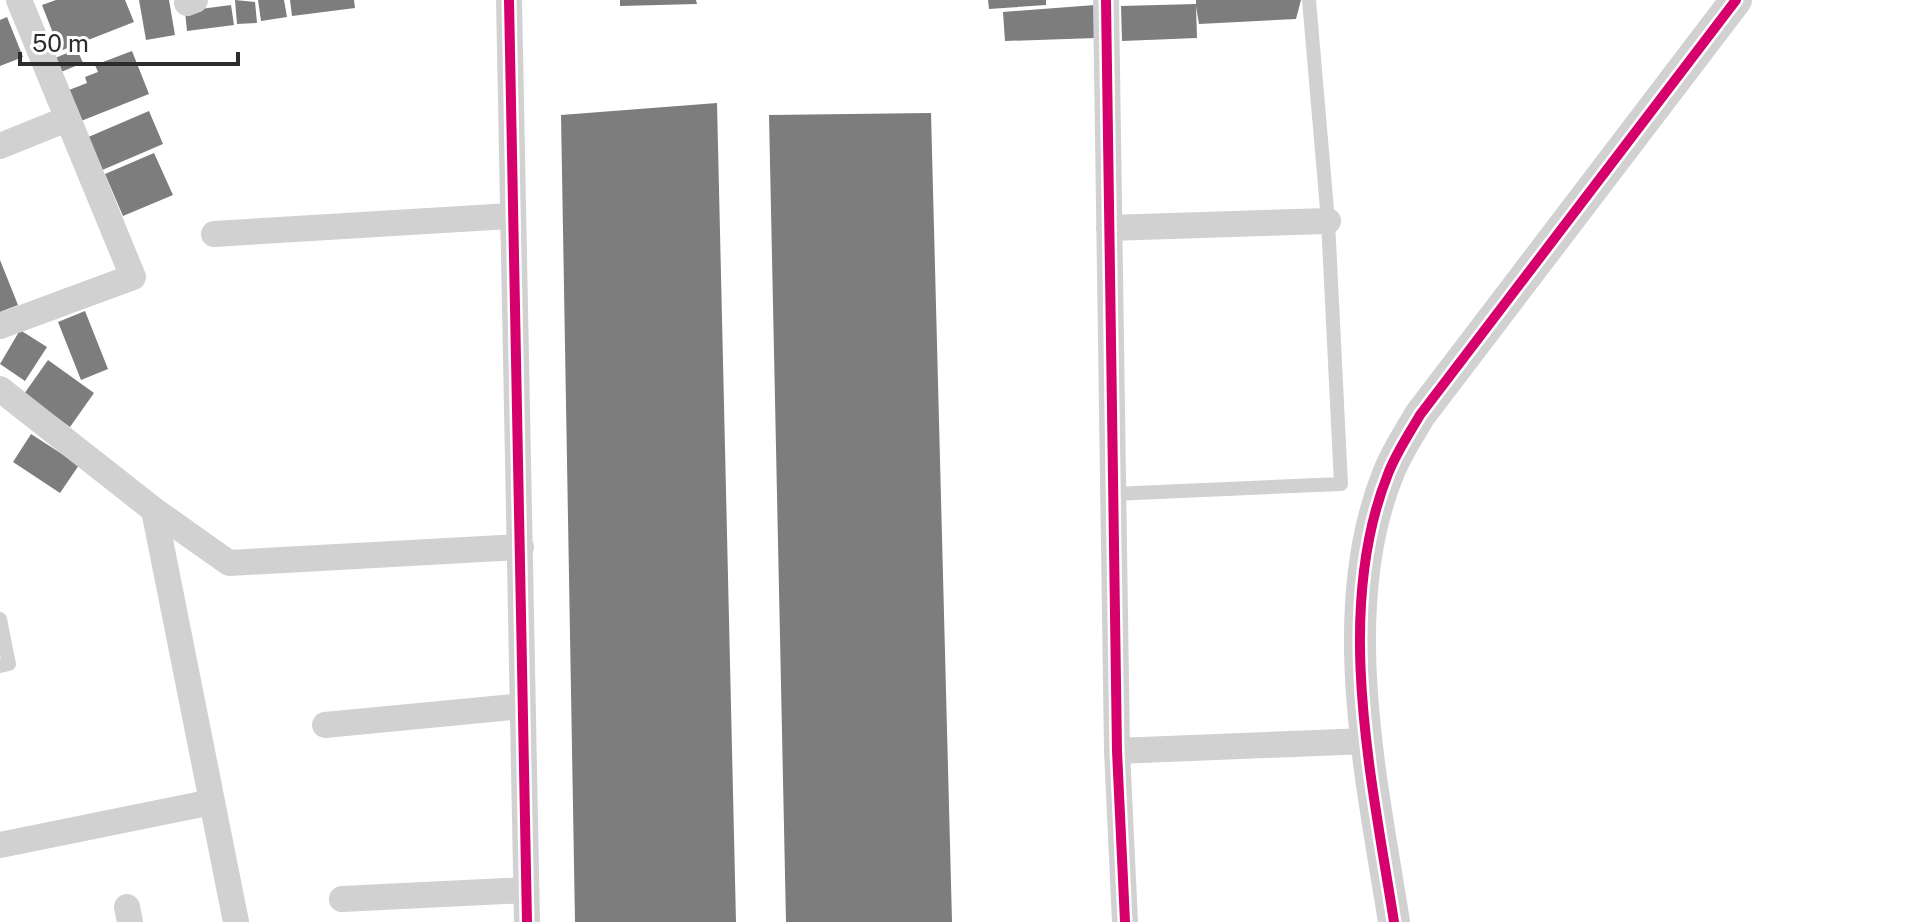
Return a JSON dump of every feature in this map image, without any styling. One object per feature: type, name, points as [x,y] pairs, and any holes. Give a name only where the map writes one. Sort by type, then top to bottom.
[{"type":"street","points":[[0,326],[133,277],[19,0]]},
{"type":"street","points":[[509,0],[527,922]]},
{"type":"street","points":[[1106,0],[1117,751],[1125,922]]},
{"type":"street","points":[[1394,922],[1367,741],[1360,609],[1368,540],[1388,473],[1420,415],[1736,0]]},
{"type":"street","points":[[0,146],[67,119]]},
{"type":"street","points":[[214,234],[511,216]]},
{"type":"street","points":[[1109,228],[1328,221]]},
{"type":"street","points":[[0,389],[154,510],[229,563],[521,547]]},
{"type":"street","points":[[154,510],[236,922]]},
{"type":"street","points":[[325,725],[523,706]]},
{"type":"street","points":[[1117,751],[1367,741]]},
{"type":"street","points":[[0,845],[212,802]]},
{"type":"street","points":[[342,899],[526,890]]},
{"type":"lane","points":[[1113,494],[1341,484],[1328,221],[1309,0]]},
{"type":"lane","points":[[0,619],[9,664],[0,666]]},
{"type":"building","points":[[56,0],[125,0],[134,22],[60,51],[42,5]]},
{"type":"building","points":[[139,0],[169,0],[175,35],[146,40]]},
{"type":"building","points":[[235,0],[255,2],[257,23],[237,24]]},
{"type":"building","points":[[258,0],[284,0],[287,17],[261,21]]},
{"type":"building","points":[[290,0],[354,0],[355,8],[292,16]]},
{"type":"building","points":[[620,0],[696,0],[697,4],[620,6]]},
{"type":"building","points":[[988,0],[1046,0],[1046,5],[989,9]]},
{"type":"building","points":[[1196,0],[1301,0],[1296,19],[1199,24],[1196,6],[1197,38],[1122,41],[1121,6],[1196,4]]},
{"type":"building","points":[[231,5],[234,25],[187,31],[185,11]]},
{"type":"building","points":[[1095,5],[1096,38],[1005,41],[1003,12]]},
{"type":"building","points":[[7,17],[23,57],[0,66],[0,20]]},
{"type":"building","points":[[77,49],[83,63],[61,72],[55,58]]},
{"type":"building","points":[[132,51],[149,94],[81,121],[69,90],[87,83],[85,77],[98,72],[95,65]]},
{"type":"building","points":[[717,103],[736,922],[575,922],[561,115]]},
{"type":"building","points":[[149,111],[163,144],[100,171],[86,138]]},
{"type":"building","points":[[931,113],[952,922],[786,922],[769,115]]},
{"type":"building","points":[[154,153],[173,195],[123,216],[105,174]]},
{"type":"building","points":[[0,260],[18,305],[0,312]]},
{"type":"building","points":[[85,311],[108,369],[81,380],[58,322]]},
{"type":"building","points":[[20,330],[47,347],[25,381],[0,364]]},
{"type":"building","points":[[48,360],[94,393],[70,427],[24,394]]},
{"type":"building","points":[[31,434],[79,465],[60,493],[13,462]]},
{"type":"cycle path","points":[[509,0],[527,922]]},
{"type":"cycle path","points":[[1106,0],[1117,751],[1125,922]]},
{"type":"cycle path","points":[[1394,922],[1368,754],[1360,639],[1363,582],[1372,527],[1388,474],[1420,415],[1736,0]]}]
